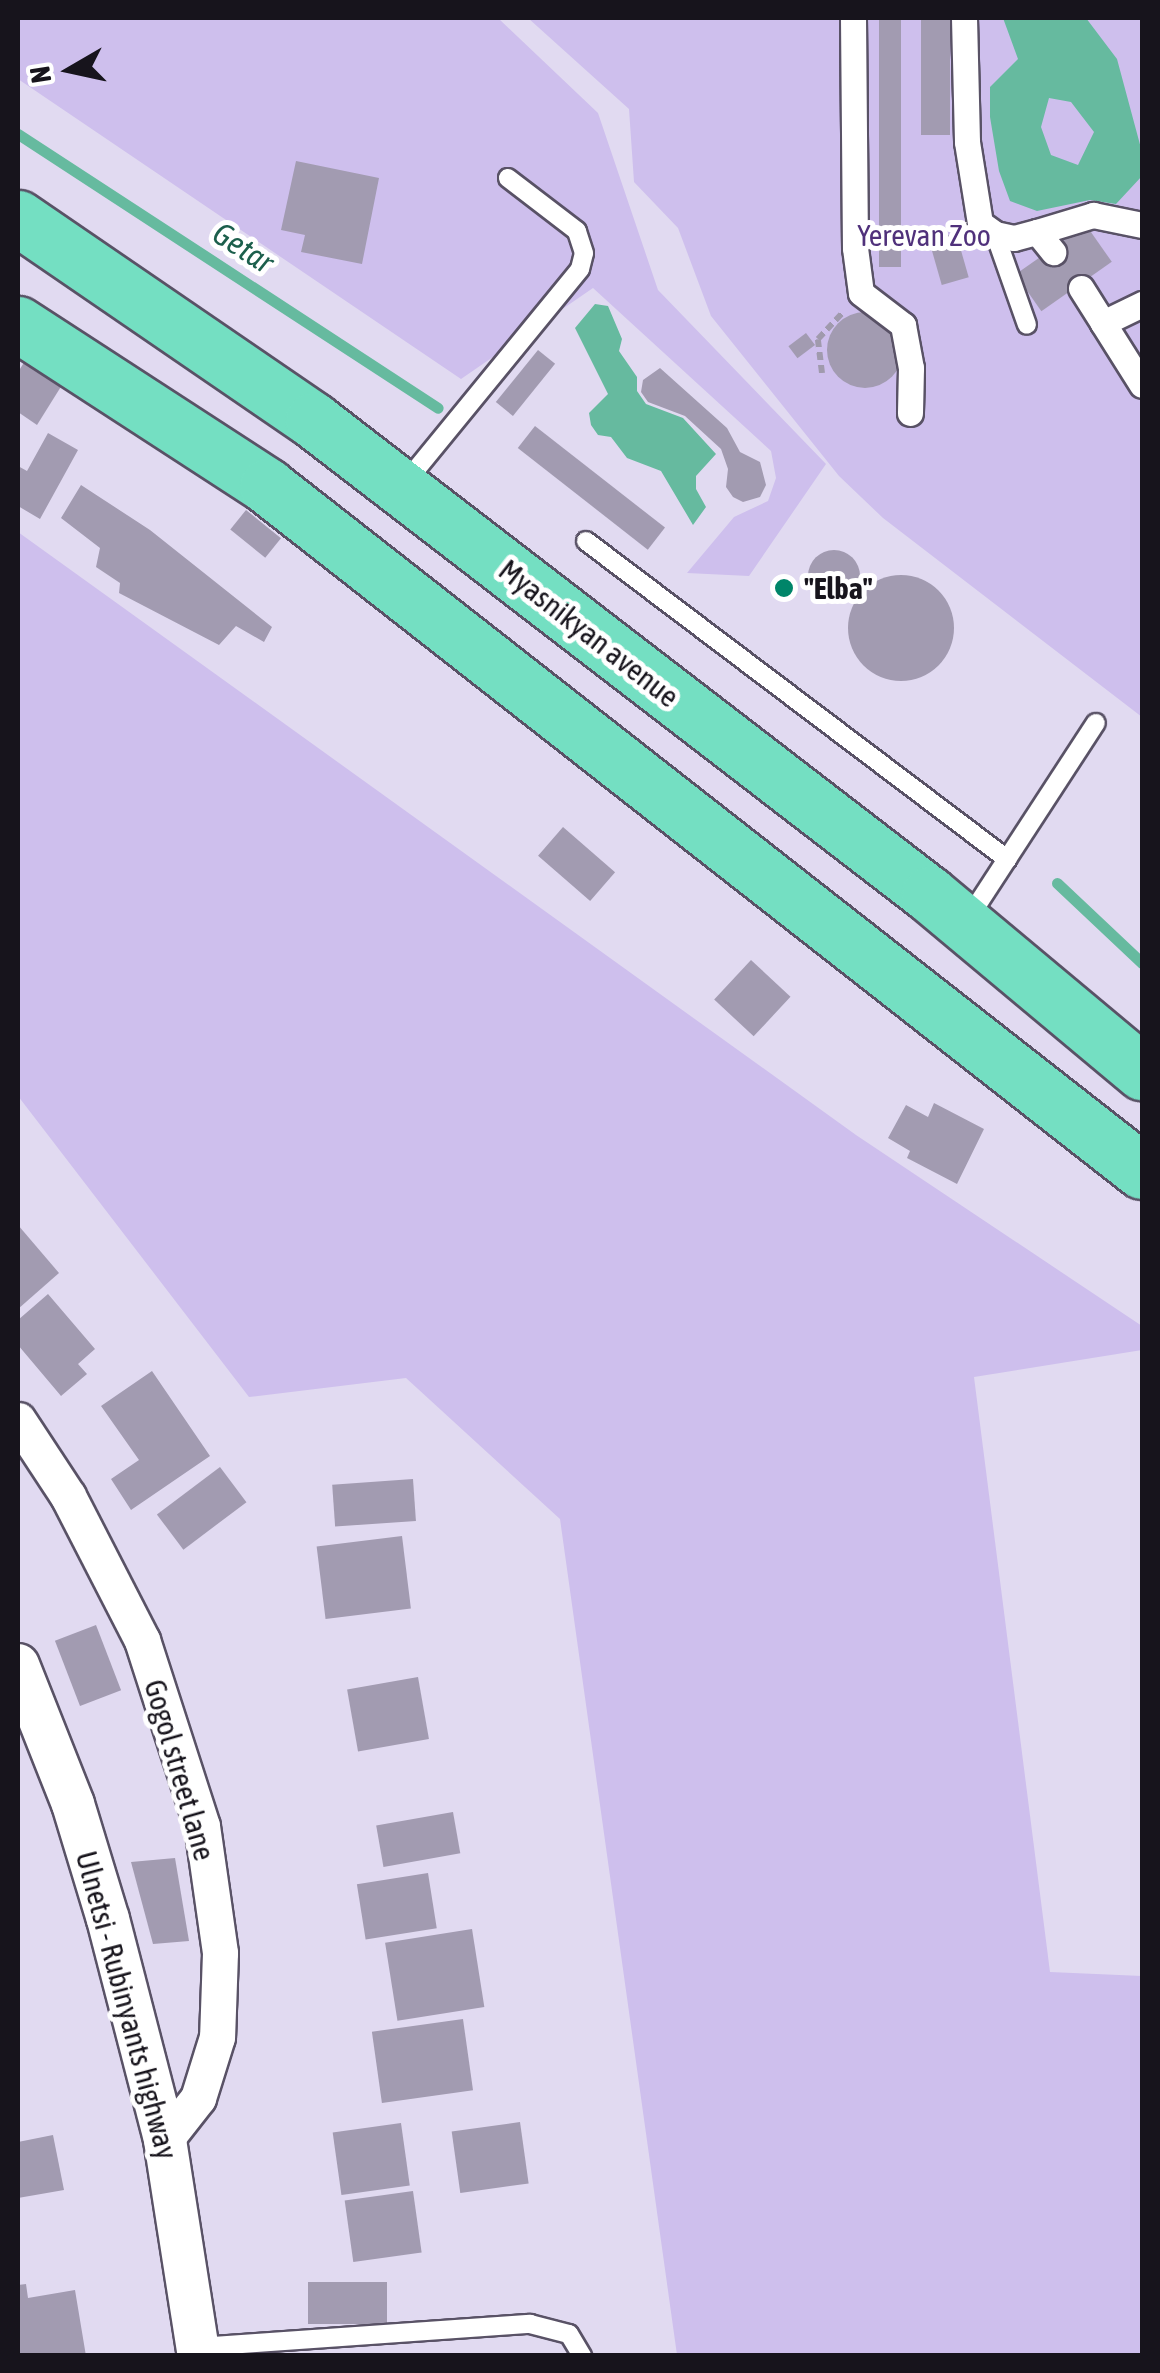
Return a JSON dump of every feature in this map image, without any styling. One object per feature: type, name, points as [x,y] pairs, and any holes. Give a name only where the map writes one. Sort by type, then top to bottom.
[{"type":"highway","name":"Myasnikyan avenue","points":[[18,218],[313,420],[965,924],[1142,1072]]},
{"type":"highway","points":[[18,324],[267,486],[1142,1171]]},
{"type":"street","points":[[853,18],[855,248],[861,293],[903,325],[911,368],[910,414]]},
{"type":"street","points":[[964,18],[966,142],[980,223],[996,234],[1045,242],[1094,214],[1142,225]]},
{"type":"street","points":[[1081,288],[1142,385]]},
{"type":"street","points":[[1103,323],[1142,304]]},
{"type":"street","name":"Gogol street lane","points":[[18,1420],[68,1496],[142,1640],[202,1826],[220,1953],[216,2036],[198,2098],[165,2140]]},
{"type":"street","name":"Ulnetsi - Rubinyants highway","points":[[18,1666],[73,1804],[108,1919],[165,2140],[199,2351]]},
{"type":"lane","points":[[401,488],[580,268],[584,254],[577,232],[508,178]]},
{"type":"lane","points":[[996,234],[1027,325]]},
{"type":"lane","points":[[586,541],[1007,859]]},
{"type":"lane","points":[[965,924],[1096,723]]},
{"type":"lane","points":[[199,2351],[530,2324],[568,2334],[582,2356]]},
{"type":"path","points":[[822,373],[818,339],[861,293]]},
{"type":"green space","points":[[18,18],[498,18],[598,113],[658,290],[826,464],[749,576],[687,573],[734,517],[768,501],[776,478],[771,451],[593,288],[461,379],[18,79]]},
{"type":"green space","name":"Yerevan Zoo","points":[[528,18],[1142,18],[1142,717],[883,518],[839,476],[711,316],[678,228],[634,182],[629,109]]},
{"type":"green space","points":[[18,532],[856,1135],[1142,1326],[1142,1350],[974,1377],[1050,1972],[1142,1976],[1142,2355],[677,2355],[560,1519],[406,1378],[249,1397],[18,1096]]},
{"type":"shaded area","points":[[1003,18],[1086,18],[1117,59],[1142,152],[1142,176],[1116,204],[1090,200],[1037,211],[1010,201],[999,171],[990,117],[990,87],[1018,59]],"holes":[[[1049,98],[1071,102],[1094,132],[1078,165],[1051,155],[1041,127]]]},
{"type":"shaded area","points":[[595,304],[608,306],[622,339],[619,351],[637,377],[637,391],[646,404],[683,418],[716,454],[696,476],[696,489],[706,507],[693,525],[661,471],[627,458],[611,437],[598,435],[591,425],[589,413],[608,394],[575,328]]},
{"type":"building","points":[[879,18],[901,18],[901,267],[879,267]]},
{"type":"building","points":[[921,18],[950,18],[950,135],[921,135]]},
{"type":"building","points":[[296,161],[379,178],[362,264],[301,252],[305,235],[281,230]]},
{"type":"building","points":[[1086,225],[1112,262],[1041,311],[1016,274]]},
{"type":"building","points":[[956,233],[969,277],[942,285],[929,241]]},
{"type":"building","points":[[865,312],[892,323],[903,350],[892,377],[865,388],[838,377],[827,350],[838,323]]},
{"type":"building","points":[[806,333],[815,345],[797,358],[788,346]]},
{"type":"building","points":[[538,350],[555,364],[513,416],[496,402]]},
{"type":"building","points":[[25,361],[62,385],[37,425],[18,412],[18,372]]},
{"type":"building","points":[[660,368],[727,428],[740,452],[760,462],[766,485],[760,497],[743,502],[733,497],[726,487],[728,469],[721,449],[685,416],[648,402],[641,392],[643,380]]},
{"type":"building","points":[[535,426],[665,528],[648,550],[518,448]]},
{"type":"building","points":[[48,433],[78,450],[40,519],[18,506],[18,466],[27,471]]},
{"type":"building","points":[[81,485],[150,530],[272,627],[264,642],[236,626],[219,645],[119,593],[120,583],[96,567],[100,548],[61,518]]},
{"type":"building","points":[[246,510],[281,538],[265,558],[230,529]]},
{"type":"building","points":[[834,550],[852,558],[860,576],[852,594],[834,602],[816,594],[808,576],[816,558]]},
{"type":"building","points":[[901,575],[921,579],[938,591],[950,608],[954,628],[950,648],[938,665],[921,677],[901,681],[881,677],[864,665],[852,648],[848,628],[852,608],[864,591],[881,579]]},
{"type":"building","points":[[563,827],[615,872],[590,901],[538,856]]},
{"type":"building","points":[[751,960],[790,997],[754,1036],[714,999]]},
{"type":"building","points":[[934,1103],[984,1129],[957,1184],[907,1158],[910,1151],[888,1138],[906,1105],[928,1117]]},
{"type":"building","points":[[18,1225],[59,1273],[18,1309]]},
{"type":"building","points":[[48,1294],[95,1349],[78,1364],[87,1374],[61,1396],[18,1345],[18,1320]]},
{"type":"building","points":[[152,1371],[210,1456],[131,1510],[111,1479],[139,1460],[101,1406]]},
{"type":"building","points":[[220,1467],[246,1502],[183,1550],[157,1515]]},
{"type":"building","points":[[413,1479],[416,1521],[335,1527],[332,1485]]},
{"type":"building","points":[[402,1536],[411,1608],[326,1619],[317,1546]]},
{"type":"building","points":[[96,1625],[121,1690],[80,1706],[55,1641]]},
{"type":"building","points":[[418,1677],[429,1739],[358,1752],[347,1690]]},
{"type":"building","points":[[453,1812],[460,1853],[383,1867],[376,1826]]},
{"type":"building","points":[[175,1858],[189,1941],[153,1944],[131,1862]]},
{"type":"building","points":[[428,1873],[437,1928],[366,1940],[357,1884]]},
{"type":"building","points":[[472,1929],[484,2007],[397,2021],[385,1943]]},
{"type":"building","points":[[463,2019],[473,2090],[382,2103],[372,2032]]},
{"type":"building","points":[[520,2122],[529,2183],[460,2193],[452,2132]]},
{"type":"building","points":[[401,2123],[410,2185],[341,2195],[333,2133]]},
{"type":"building","points":[[53,2135],[64,2190],[18,2198],[18,2142]]},
{"type":"building","points":[[413,2191],[422,2252],[353,2262],[345,2201]]},
{"type":"building","points":[[308,2282],[387,2282],[387,2324],[308,2324]]},
{"type":"building","points":[[26,2284],[28,2298],[75,2290],[86,2356],[18,2356],[18,2285]]},
{"type":"waterway","name":"Getar","points":[[18,134],[438,408]]},
{"type":"waterway","name":"Getar","points":[[1057,883],[1142,963]]},
{"type":"place","name":"\"Elba\"","points":[[784,588]]}]
